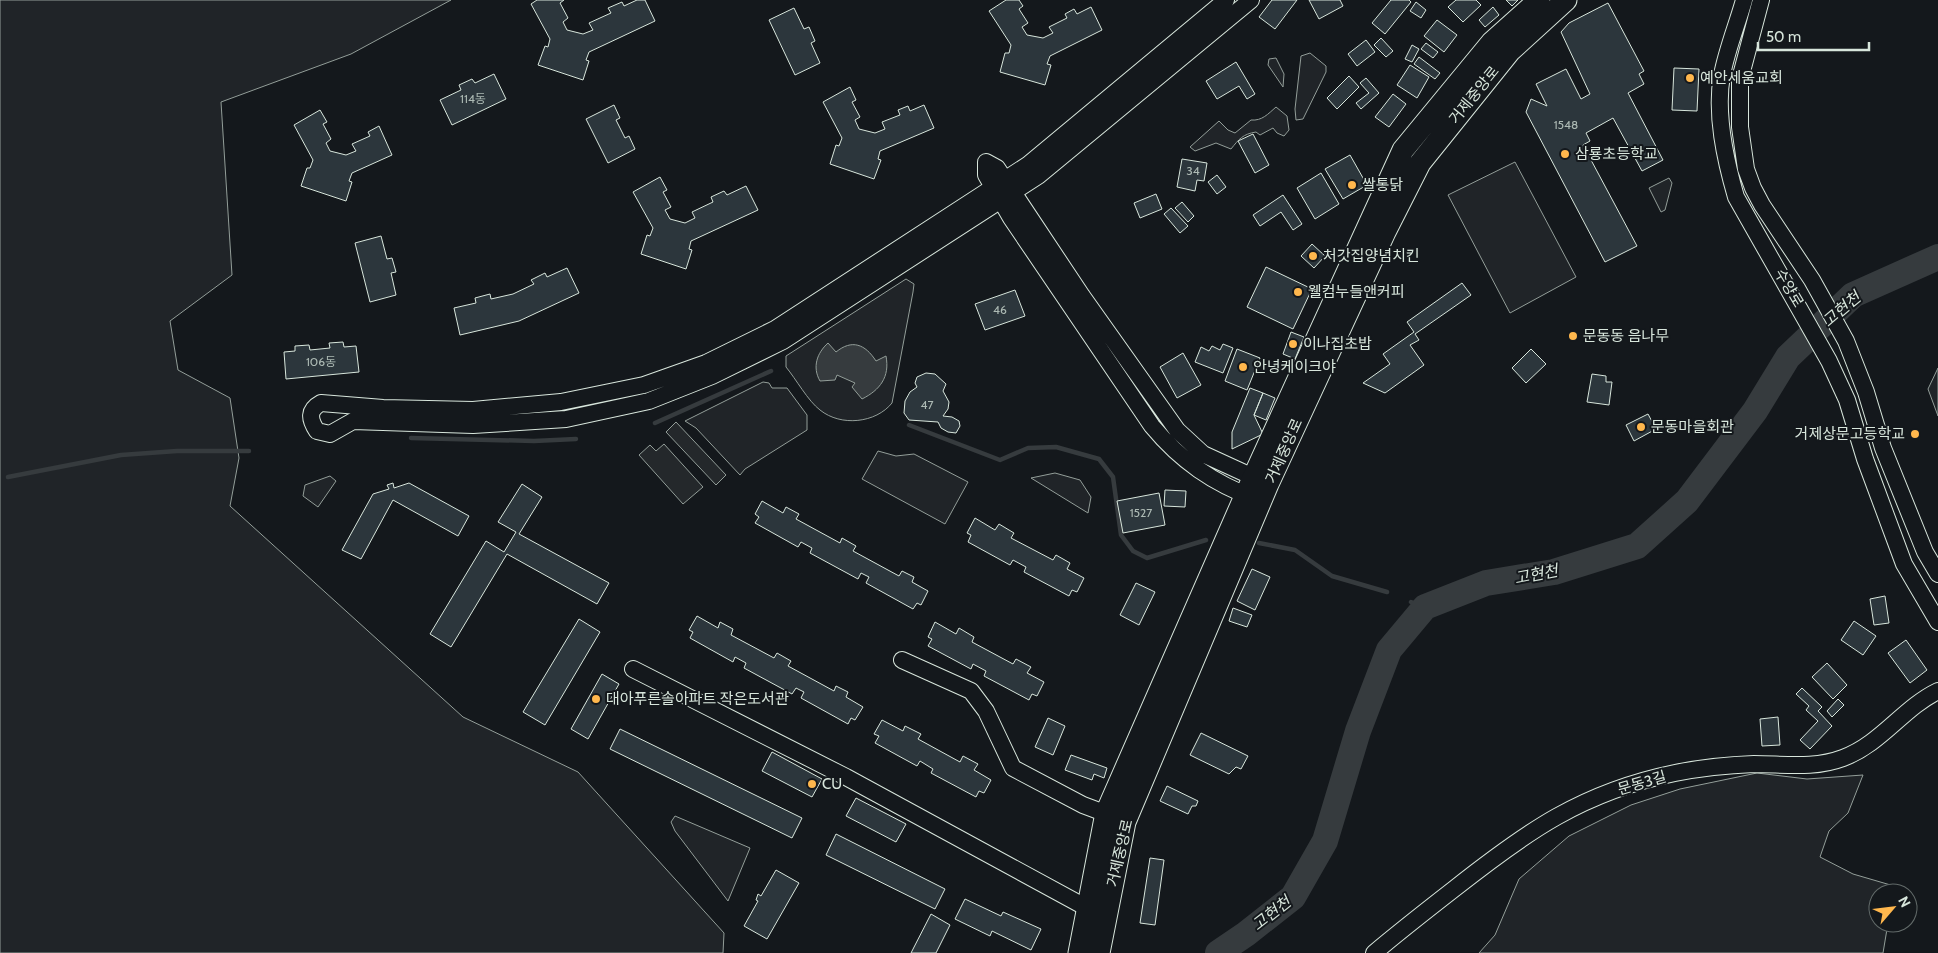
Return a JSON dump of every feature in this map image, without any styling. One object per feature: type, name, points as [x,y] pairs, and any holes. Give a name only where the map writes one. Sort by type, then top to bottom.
[{"type":"main road","name":"거제중앙로","points":[[1079,953],[1097,910],[1116,817],[1232,526],[1257,490],[1276,429],[1403,150],[1492,42],[1540,0]]},
{"type":"main road","name":"거제중앙로","points":[[1116,817],[1257,490],[1420,163],[1510,51],[1566,0]]},
{"type":"main road","name":"거제중앙로","points":[[1097,910],[1099,953]]},
{"type":"street","points":[[1226,0],[1029,164],[1003,190],[783,341],[712,376],[649,401],[566,419],[473,425],[367,420],[353,421],[340,430],[323,434],[317,431],[312,423],[310,415],[314,407],[322,403],[383,408],[473,410],[561,402],[644,385],[706,363],[775,329],[1003,190],[1038,176],[1251,0]]},
{"type":"street","name":"수양로","points":[[1744,0],[1722,75],[1720,106],[1730,175],[1736,197],[1745,216],[1797,302],[1829,361],[1847,400],[1865,459],[1904,564],[1938,622]]},
{"type":"street","name":"수양로","points":[[1761,0],[1740,79],[1740,127],[1746,169],[1762,205],[1812,280],[1846,341],[1866,392],[1883,448],[1925,552],[1938,574]]},
{"type":"street","points":[[1003,190],[1177,430],[1203,454],[1230,468],[1257,490]]},
{"type":"street","points":[[1003,190],[1152,426],[1170,447],[1197,470],[1221,482],[1257,490]]},
{"type":"street","points":[[1230,468],[1245,466],[1257,458],[1268,437],[1276,429]]},
{"type":"street","points":[[1221,482],[1231,494],[1234,503],[1232,526]]},
{"type":"street","points":[[902,660],[971,691],[986,711],[1013,768],[1083,805],[1116,817]]},
{"type":"street","points":[[633,669],[846,777],[1097,910]]},
{"type":"street","name":"문동3길","points":[[1374,953],[1507,847],[1552,817],[1588,800],[1674,773],[1754,764],[1785,767],[1817,764],[1843,758],[1874,742],[1924,698],[1938,691]]},
{"type":"shaded area","points":[[0,0],[451,0],[351,54],[221,102],[232,275],[170,321],[178,370],[230,398],[239,458],[230,506],[463,717],[578,772],[724,933],[723,953],[0,953]]},
{"type":"shaded area","points":[[1310,53],[1326,66],[1326,72],[1303,119],[1296,120],[1295,109],[1301,56]]},
{"type":"shaded area","points":[[1276,58],[1284,74],[1283,87],[1268,65],[1269,59]]},
{"type":"shaded area","points":[[1276,107],[1287,116],[1289,130],[1284,136],[1277,133],[1273,128],[1260,135],[1256,132],[1244,136],[1231,149],[1216,143],[1195,151],[1190,147],[1219,121],[1228,130],[1235,133],[1251,120],[1262,118]]},
{"type":"shaded area","points":[[1515,162],[1576,277],[1510,313],[1448,195]]},
{"type":"shaded area","points":[[1669,178],[1672,183],[1665,210],[1661,212],[1649,188]]},
{"type":"shaded area","points":[[906,279],[914,284],[892,403],[877,415],[858,420],[848,421],[828,415],[811,401],[786,367],[786,356]]},
{"type":"shaded area","points":[[828,343],[836,352],[847,346],[858,345],[872,355],[876,361],[886,356],[885,376],[879,387],[862,399],[852,387],[855,383],[837,375],[835,380],[820,381],[816,365],[821,351]]},
{"type":"shaded area","points":[[1938,368],[1938,416],[1928,389]]},
{"type":"shaded area","points":[[763,382],[769,383],[772,388],[787,388],[807,415],[807,430],[745,469],[740,475],[696,428],[685,421]]},
{"type":"shaded area","points":[[676,422],[726,475],[716,485],[666,432]]},
{"type":"shaded area","points":[[664,444],[703,487],[683,504],[639,455],[650,445],[656,451]]},
{"type":"shaded area","points":[[878,451],[896,456],[914,454],[968,482],[945,524],[862,479]]},
{"type":"shaded area","points":[[1055,473],[1080,480],[1091,497],[1088,513],[1031,478]]},
{"type":"shaded area","points":[[330,476],[336,481],[318,507],[303,496],[305,485]]},
{"type":"shaded area","points":[[1757,773],[1807,779],[1863,775],[1848,813],[1829,831],[1820,857],[1853,874],[1884,883],[1868,883],[1868,933],[1886,933],[1883,953],[1479,953],[1495,935],[1519,879],[1569,836],[1631,805],[1680,789]]},
{"type":"shaded area","points":[[675,816],[750,848],[728,901],[675,831],[671,822]]},
{"type":"building","points":[[537,0],[564,0],[560,3],[568,18],[563,22],[567,30],[583,34],[593,30],[589,23],[611,13],[608,8],[622,2],[624,6],[637,0],[645,0],[655,21],[589,52],[586,60],[589,61],[583,80],[538,65],[545,46],[548,47],[550,39],[531,4]]},
{"type":"building","points":[[1006,0],[1019,0],[1023,6],[1019,9],[1028,23],[1022,27],[1027,35],[1043,38],[1053,33],[1049,27],[1067,18],[1065,14],[1074,9],[1077,14],[1091,7],[1102,30],[1050,56],[1047,64],[1051,65],[1045,85],[1000,72],[1005,53],[1009,53],[1011,45],[989,11]]},
{"type":"building","points":[[1272,0],[1297,0],[1275,29],[1259,17]]},
{"type":"building","points":[[1309,0],[1340,0],[1343,6],[1319,19]]},
{"type":"building","points":[[1391,0],[1409,0],[1411,2],[1385,34],[1372,23]]},
{"type":"building","points":[[1456,0],[1476,0],[1481,5],[1463,22],[1448,7]]},
{"type":"building","points":[[1506,0],[1518,0],[1512,6]]},
{"type":"building","points":[[1416,2],[1426,10],[1421,18],[1410,11]]},
{"type":"building","points":[[1608,3],[1644,71],[1639,74],[1644,84],[1628,93],[1663,160],[1642,171],[1613,118],[1586,133],[1590,141],[1583,145],[1637,246],[1605,262],[1526,112],[1531,99],[1547,106],[1536,84],[1566,69],[1581,99],[1590,94],[1561,32],[1569,23]]},
{"type":"building","points":[[1493,7],[1499,15],[1485,27],[1479,20]]},
{"type":"building","points":[[794,8],[804,29],[809,27],[815,41],[811,43],[820,63],[795,75],[769,20]]},
{"type":"building","points":[[1437,20],[1457,35],[1444,52],[1424,36]]},
{"type":"building","points":[[1381,38],[1393,51],[1386,57],[1374,45]]},
{"type":"building","points":[[1366,40],[1375,52],[1357,66],[1348,54]]},
{"type":"building","points":[[1426,43],[1438,52],[1433,58],[1421,49]]},
{"type":"building","points":[[1412,45],[1419,49],[1412,62],[1405,59]]},
{"type":"building","points":[[1419,57],[1440,73],[1435,79],[1414,64]]},
{"type":"building","points":[[1236,62],[1255,94],[1247,99],[1239,86],[1217,99],[1206,81]]},
{"type":"building","points":[[1410,65],[1429,77],[1417,98],[1397,85]]},
{"type":"building","points":[[1674,68],[1699,69],[1697,111],[1672,110]]},
{"type":"building","points":[[494,74],[506,99],[452,125],[440,100],[461,90],[459,85],[472,79],[475,83]]},
{"type":"building","points":[[1349,76],[1359,87],[1337,109],[1327,98]]},
{"type":"building","points":[[1366,78],[1379,93],[1361,109],[1356,103],[1369,93],[1360,83]]},
{"type":"building","points":[[850,87],[856,100],[852,102],[860,117],[855,120],[859,129],[875,133],[885,129],[882,122],[900,115],[898,110],[908,106],[910,111],[924,105],[934,128],[880,151],[878,159],[881,160],[874,179],[830,164],[836,145],[839,146],[842,138],[823,102]]},
{"type":"building","points":[[1393,94],[1406,104],[1389,127],[1375,117]]},
{"type":"building","points":[[614,105],[620,118],[616,120],[625,138],[629,136],[635,149],[608,163],[586,119]]},
{"type":"building","points":[[320,110],[327,122],[323,124],[331,139],[326,143],[330,151],[346,155],[356,151],[352,144],[370,136],[368,132],[379,126],[392,155],[352,173],[349,181],[352,182],[346,201],[301,186],[307,168],[310,168],[313,160],[294,125]]},
{"type":"building","points":[[1253,134],[1269,165],[1255,173],[1238,141]]},
{"type":"building","points":[[1350,155],[1367,185],[1343,199],[1325,169]]},
{"type":"building","points":[[1182,159],[1207,163],[1204,181],[1197,180],[1195,191],[1177,187]]},
{"type":"building","points":[[1321,173],[1339,204],[1315,219],[1297,188]]},
{"type":"building","points":[[1217,175],[1226,187],[1217,194],[1208,182]]},
{"type":"building","points":[[660,177],[667,190],[663,192],[671,207],[665,210],[670,219],[685,223],[695,218],[692,212],[713,202],[711,197],[724,191],[727,195],[746,186],[758,210],[691,241],[689,249],[692,250],[686,269],[641,254],[647,235],[650,236],[653,228],[633,192]]},
{"type":"building","points":[[1156,194],[1162,209],[1140,218],[1134,203]]},
{"type":"building","points":[[1283,195],[1302,224],[1293,230],[1281,212],[1260,226],[1253,215]]},
{"type":"building","points":[[1182,202],[1194,216],[1188,222],[1175,208]]},
{"type":"building","points":[[1171,208],[1188,226],[1180,233],[1164,214]]},
{"type":"building","points":[[381,236],[387,259],[392,258],[396,272],[391,273],[396,295],[370,302],[355,243]]},
{"type":"building","points":[[1312,244],[1325,256],[1314,268],[1301,256]]},
{"type":"building","points":[[1266,267],[1312,289],[1293,329],[1247,307]]},
{"type":"building","points":[[567,268],[579,293],[519,321],[460,335],[454,308],[476,303],[475,298],[490,294],[491,299],[513,294],[534,284],[531,280],[545,273],[547,277]]},
{"type":"building","points":[[1462,283],[1471,295],[1415,334],[1419,340],[1410,345],[1424,365],[1385,393],[1363,383],[1390,364],[1383,354],[1414,332],[1407,322]]},
{"type":"building","points":[[1015,290],[1025,316],[985,330],[975,304]]},
{"type":"building","points":[[1291,332],[1304,337],[1295,359],[1283,354]]},
{"type":"building","points":[[343,342],[344,347],[356,346],[359,372],[286,379],[284,352],[295,351],[295,346],[309,345],[310,350],[330,348],[329,343]]},
{"type":"building","points":[[1223,344],[1233,348],[1223,373],[1195,362],[1201,347],[1209,351],[1212,346],[1220,350]]},
{"type":"building","points":[[1237,349],[1260,358],[1247,390],[1225,381]]},
{"type":"building","points":[[1531,349],[1546,364],[1526,383],[1512,368]]},
{"type":"building","points":[[1183,353],[1201,385],[1177,398],[1160,367]]},
{"type":"building","points":[[926,373],[935,374],[946,384],[943,391],[949,402],[948,409],[943,416],[952,417],[959,421],[960,426],[956,433],[948,432],[941,428],[938,422],[909,420],[904,413],[905,401],[910,392],[917,387],[915,383],[917,377]]},
{"type":"building","points":[[1592,374],[1606,376],[1606,382],[1612,382],[1609,405],[1587,402]]},
{"type":"building","points":[[1250,388],[1263,393],[1254,415],[1263,434],[1232,449],[1232,432]]},
{"type":"building","points":[[1263,393],[1275,398],[1266,420],[1254,415]]},
{"type":"building","name":"문동마을회관","points":[[1648,414],[1656,429],[1634,441],[1626,425]]},
{"type":"building","points":[[393,483],[394,488],[409,483],[469,516],[458,536],[393,500],[361,559],[342,550],[373,494],[389,489],[387,485]]},
{"type":"building","points":[[522,484],[542,497],[519,534],[609,583],[597,604],[507,554],[451,647],[430,634],[486,541],[504,552],[516,532],[498,522]]},
{"type":"building","points":[[1165,490],[1186,491],[1185,507],[1164,506]]},
{"type":"building","points":[[1159,493],[1165,525],[1123,533],[1117,501]]},
{"type":"building","points":[[762,501],[783,513],[786,507],[799,514],[796,519],[840,543],[842,538],[856,546],[853,551],[899,576],[902,571],[914,577],[912,582],[928,591],[921,605],[917,603],[913,609],[866,583],[869,577],[861,573],[858,579],[810,553],[812,548],[801,542],[798,547],[755,523],[759,517],[755,514]]},
{"type":"building","points":[[975,518],[995,530],[999,524],[1014,533],[1011,538],[1053,560],[1056,555],[1070,563],[1067,569],[1084,578],[1077,592],[1072,590],[1069,596],[1024,572],[1026,567],[1013,560],[1010,565],[968,542],[971,535],[967,533]]},
{"type":"building","points":[[1252,569],[1270,577],[1255,610],[1237,601]]},
{"type":"building","points":[[1136,583],[1155,592],[1139,625],[1120,615]]},
{"type":"building","points":[[1885,596],[1889,623],[1874,625],[1870,599]]},
{"type":"building","points":[[1233,608],[1252,615],[1247,627],[1229,621]]},
{"type":"building","points":[[697,616],[718,628],[720,622],[733,629],[731,635],[774,658],[777,653],[791,661],[788,666],[834,691],[836,686],[848,692],[846,697],[863,707],[855,720],[851,718],[848,724],[801,698],[804,692],[796,688],[792,694],[744,668],[746,663],[735,657],[733,662],[690,638],[693,632],[689,630]]},
{"type":"building","points":[[579,619],[600,632],[545,725],[523,712]]},
{"type":"building","points":[[1854,621],[1876,636],[1863,655],[1841,640]]},
{"type":"building","points":[[935,622],[956,634],[959,628],[974,637],[972,642],[1013,664],[1016,659],[1031,667],[1027,673],[1044,682],[1037,696],[1032,694],[1029,700],[984,676],[986,671],[973,664],[971,669],[928,646],[932,639],[928,637]]},
{"type":"building","points":[[1906,640],[1927,670],[1910,683],[1888,653]]},
{"type":"building","points":[[1827,663],[1847,685],[1833,699],[1812,677]]},
{"type":"building","points":[[602,674],[619,684],[588,739],[571,729]]},
{"type":"building","points":[[1802,688],[1822,707],[1818,711],[1832,726],[1810,749],[1800,740],[1818,721],[1806,710],[1809,706],[1796,694]]},
{"type":"building","points":[[1838,699],[1844,705],[1832,717],[1827,711]]},
{"type":"building","points":[[1778,717],[1780,745],[1762,746],[1760,719]]},
{"type":"building","points":[[1048,718],[1065,726],[1053,755],[1035,747]]},
{"type":"building","points":[[882,720],[903,731],[905,726],[921,734],[918,739],[960,762],[963,756],[978,764],[974,770],[991,780],[984,793],[979,791],[976,797],[931,773],[933,769],[920,761],[917,766],[875,743],[879,736],[874,734]]},
{"type":"building","points":[[620,729],[802,818],[792,838],[610,749]]},
{"type":"building","points":[[1201,733],[1248,756],[1241,769],[1236,767],[1229,774],[1190,755]]},
{"type":"building","points":[[772,752],[822,779],[812,797],[762,771]]},
{"type":"building","points":[[1071,755],[1107,768],[1104,778],[1094,774],[1092,780],[1065,770]]},
{"type":"building","points":[[1167,786],[1198,801],[1196,806],[1192,806],[1188,814],[1160,801]]},
{"type":"building","points":[[856,798],[906,824],[896,842],[846,816]]},
{"type":"building","points":[[836,834],[945,889],[935,909],[826,855]]},
{"type":"building","points":[[1150,858],[1164,860],[1155,925],[1140,923]]},
{"type":"building","points":[[776,870],[799,883],[767,939],[744,926],[758,901],[756,900],[758,894],[761,896]]},
{"type":"building","points":[[965,899],[1001,916],[1003,912],[1041,929],[1031,950],[992,931],[990,936],[955,919]]},
{"type":"building","points":[[931,914],[950,925],[936,953],[911,953]]},
{"type":"waterway","name":"고현천","points":[[1218,953],[1246,934],[1293,897],[1325,841],[1358,731],[1389,650],[1425,607],[1486,583],[1554,572],[1637,546],[1687,501],[1755,411],[1788,357],[1853,295],[1938,257]]},
{"type":"waterway","points":[[655,423],[771,371]]},
{"type":"waterway","points":[[909,425],[1000,460],[1028,448],[1056,447],[1099,459],[1113,477],[1121,535],[1133,551],[1147,558],[1206,540]]},
{"type":"waterway","points":[[411,438],[534,441],[576,439]]},
{"type":"waterway","points":[[8,477],[121,455],[177,451],[249,451]]},
{"type":"waterway","points":[[1259,543],[1295,550],[1332,576],[1387,592]]},
{"type":"waterway","points":[[1411,602],[1425,607]]},
{"type":"place","name":"예안세움교회","points":[[1690,78]]},
{"type":"place","name":"삼룡초등학교","points":[[1565,154]]},
{"type":"place","name":"쌀통닭","points":[[1352,185]]},
{"type":"place","name":"처갓집양념치킨","points":[[1313,256]]},
{"type":"place","name":"웰컴누들앤커피","points":[[1298,292]]},
{"type":"place","name":"문동동 음나무","points":[[1573,336]]},
{"type":"place","name":"이나집초밥","points":[[1293,344]]},
{"type":"place","name":"안녕케이크야","points":[[1243,367]]},
{"type":"place","name":"문동마을회관","points":[[1641,427]]},
{"type":"place","name":"거제상문고등학교","points":[[1915,434]]},
{"type":"place","name":"대아푸른솔아파트 작은도서관","points":[[596,699]]},
{"type":"place","name":"CU","points":[[812,784]]}]
